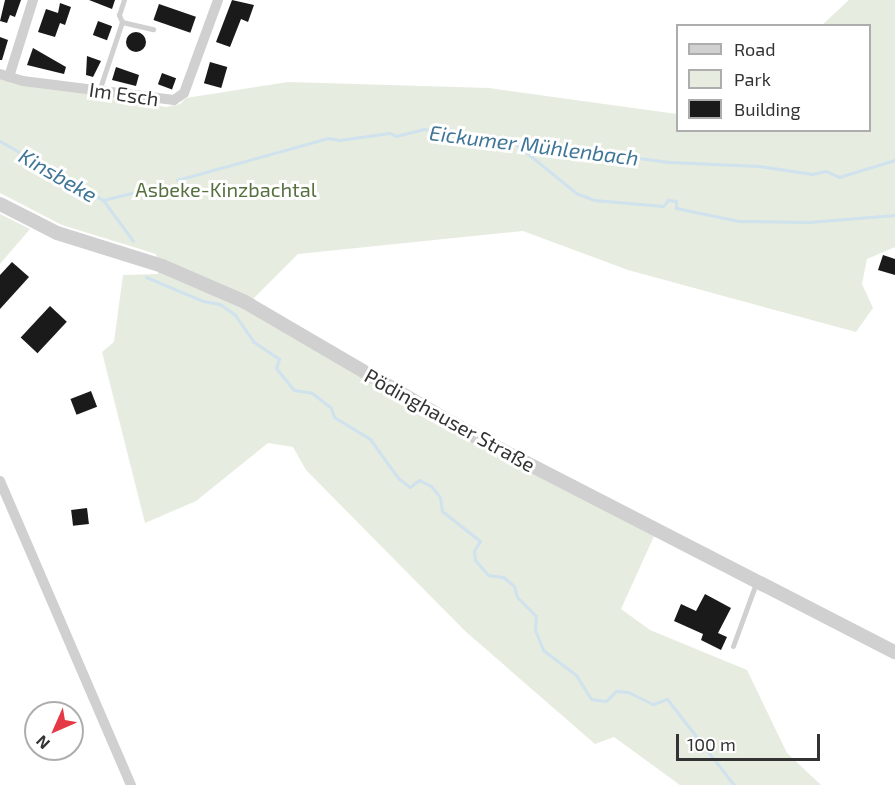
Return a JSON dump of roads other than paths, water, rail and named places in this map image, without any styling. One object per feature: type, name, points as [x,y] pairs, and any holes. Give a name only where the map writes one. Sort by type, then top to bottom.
[{"type":"street","points":[[4,75],[33,0]]},
{"type":"street","name":"Im Esch","points":[[4,75],[167,101],[179,98],[218,0]]},
{"type":"street","name":"Pödinghauser Straße","points":[[0,204],[57,233],[162,266],[245,302],[476,437],[895,652]]},
{"type":"street","points":[[0,481],[132,785]]},
{"type":"lane","points":[[99,91],[122,22],[119,15],[124,0]]},
{"type":"lane","points":[[122,22],[153,29]]},
{"type":"lane","points":[[732,646],[757,581]]},
{"type":"waterway","name":"Eickumer Mühlenbach","points":[[177,180],[328,138],[339,140],[390,133],[396,136],[424,129],[669,162],[759,166],[812,174],[826,171],[839,177],[895,160]]},
{"type":"waterway","name":"Kinsbeke","points":[[0,141],[103,200],[133,241]]},
{"type":"waterway","points":[[517,145],[576,193],[594,200],[663,206],[668,200],[676,201],[676,208],[739,221],[809,222],[895,215]]},
{"type":"waterway","name":"Eickumer Mühlenbach","points":[[103,200],[161,186]]},
{"type":"waterway","name":"Kinsbeke","points":[[146,277],[203,301],[220,304],[235,315],[254,342],[279,359],[276,368],[294,390],[312,393],[331,408],[334,417],[370,439],[398,478],[410,487],[419,480],[431,486],[440,497],[442,511],[480,541],[474,551],[475,560],[488,575],[503,577],[514,586],[517,597],[536,616],[535,630],[543,650],[576,675],[591,699],[606,701],[616,691],[628,692],[653,704],[667,699],[734,785]]},
{"type":"park label","name":"Asbeke-Kinzbachtal","points":[[226,189]]}]
